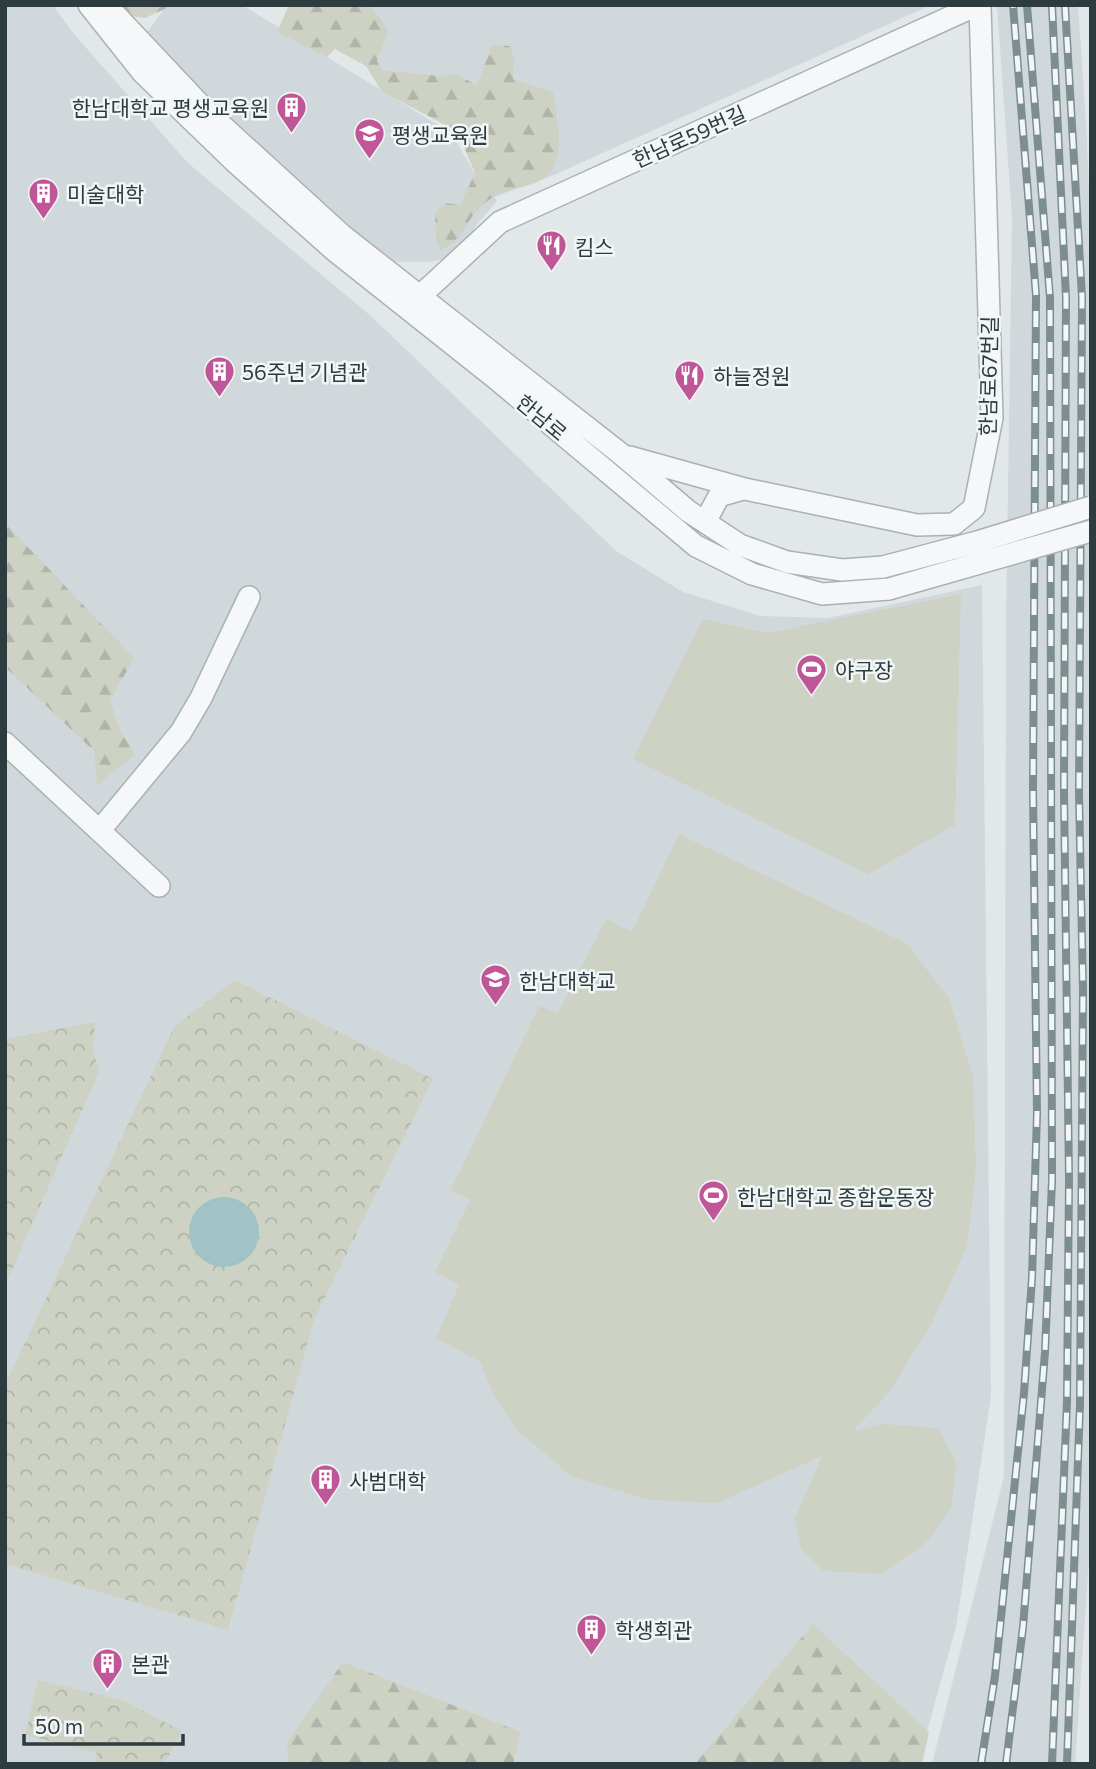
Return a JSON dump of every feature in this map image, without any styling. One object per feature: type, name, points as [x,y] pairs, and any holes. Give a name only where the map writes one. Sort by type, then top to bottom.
[{"type":"street","name":"한남로","points":[[89,5],[143,72],[235,162],[334,250],[494,377],[696,546],[752,574],[822,594],[889,589],[1091,531]]},
{"type":"street","name":"한남로","points":[[107,5],[206,111],[344,236],[705,522],[740,545],[787,562],[842,570],[883,567],[1091,507]]},
{"type":"street","name":"한남로59번길","points":[[420,296],[500,222],[979,5]]},
{"type":"street","name":"한남로67번길","points":[[621,454],[746,489],[917,525],[954,524],[974,508],[992,418],[979,5]]},
{"type":"street","points":[[705,522],[719,496],[746,489]]},
{"type":"street","points":[[100,830],[181,732],[201,698],[249,597]]},
{"type":"street","points":[[5,743],[159,886]]},
{"type":"shaded area","name":"한남대학교","points":[[5,5],[53,5],[73,33],[188,163],[372,317],[616,551],[683,592],[760,616],[828,618],[982,585],[991,1396],[956,1627],[918,1764],[5,1764]]},
{"type":"shaded area","points":[[167,5],[242,5],[451,133],[484,189],[455,125],[379,78],[341,5],[931,5],[554,175],[494,197],[497,201],[477,224],[457,256],[429,262],[397,262],[383,257],[302,189],[143,38]]},
{"type":"shaded area","points":[[997,5],[1078,5],[1091,230],[1091,1532],[1075,1764],[932,1764],[1004,1476],[1006,624],[1012,218]]},
{"type":"green space","points":[[109,5],[168,5],[145,18],[116,14]]},
{"type":"green space","points":[[289,5],[371,5],[388,31],[377,61],[382,70],[439,76],[455,74],[477,85],[492,45],[510,46],[514,58],[513,79],[553,92],[559,139],[556,162],[551,172],[536,183],[491,198],[473,216],[460,236],[441,250],[436,241],[435,213],[445,203],[460,205],[475,173],[457,131],[382,92],[366,66],[335,49],[327,57],[277,32]]},
{"type":"green space","points":[[5,523],[134,658],[110,701],[121,732],[135,755],[97,785],[94,751],[5,667]]},
{"type":"green space","name":"야구장","points":[[961,594],[955,825],[868,874],[633,759],[703,619],[768,633]]},
{"type":"green space","name":"한남대학교 종합운동장","points":[[679,834],[906,943],[949,998],[973,1077],[976,1167],[967,1247],[932,1323],[890,1391],[853,1431],[884,1424],[938,1428],[957,1464],[951,1508],[928,1541],[882,1574],[822,1571],[801,1549],[795,1518],[822,1456],[717,1503],[650,1500],[573,1477],[520,1433],[495,1398],[480,1362],[436,1338],[459,1285],[435,1272],[470,1200],[451,1190],[539,1006],[558,1013],[606,919],[632,932]]},
{"type":"green space","points":[[235,980],[433,1079],[314,1320],[228,1630],[5,1564],[5,1385],[174,1027]]},
{"type":"green space","points":[[95,1022],[93,1049],[99,1072],[5,1286],[5,1039]]},
{"type":"green space","points":[[813,1624],[929,1732],[922,1764],[695,1764]]},
{"type":"green space","points":[[343,1662],[521,1732],[513,1764],[288,1764],[287,1743]]},
{"type":"green space","points":[[38,1680],[125,1701],[182,1731],[164,1764],[95,1764],[97,1753],[25,1735]]},
{"type":"water","points":[[224,1197],[243,1203],[253,1213],[259,1232],[253,1251],[243,1261],[224,1267],[205,1261],[195,1251],[189,1232],[195,1213],[205,1203]]},
{"type":"railway","points":[[981,1764],[995,1676],[1024,1393],[1032,1278],[1037,1113],[1033,789],[1036,295],[1013,5]]},
{"type":"railway","points":[[1006,1764],[1023,1627],[1045,1352],[1052,1180],[1050,298],[1027,5]]},
{"type":"railway","points":[[1052,5],[1066,298],[1064,792],[1069,1179],[1067,1402],[1052,1764]]},
{"type":"railway","points":[[1065,5],[1082,297],[1079,793],[1083,991],[1080,1404],[1067,1764]]},
{"type":"place","name":"한남대학교 평생교육원","points":[[292,134]]},
{"type":"place","name":"평생교육원","points":[[369,161]]},
{"type":"place","name":"미술대학","points":[[44,220]]},
{"type":"place","name":"킴스","points":[[552,273]]},
{"type":"place","name":"56주년 기념관","points":[[219,398]]},
{"type":"place","name":"하늘정원","points":[[690,402]]},
{"type":"place","name":"야구장","points":[[812,696]]},
{"type":"place","name":"한남대학교","points":[[496,1007]]},
{"type":"place","name":"한남대학교 종합운동장","points":[[714,1223]]},
{"type":"place","name":"사범대학","points":[[326,1507]]},
{"type":"place","name":"학생회관","points":[[592,1656]]},
{"type":"place","name":"본관","points":[[108,1690]]}]
